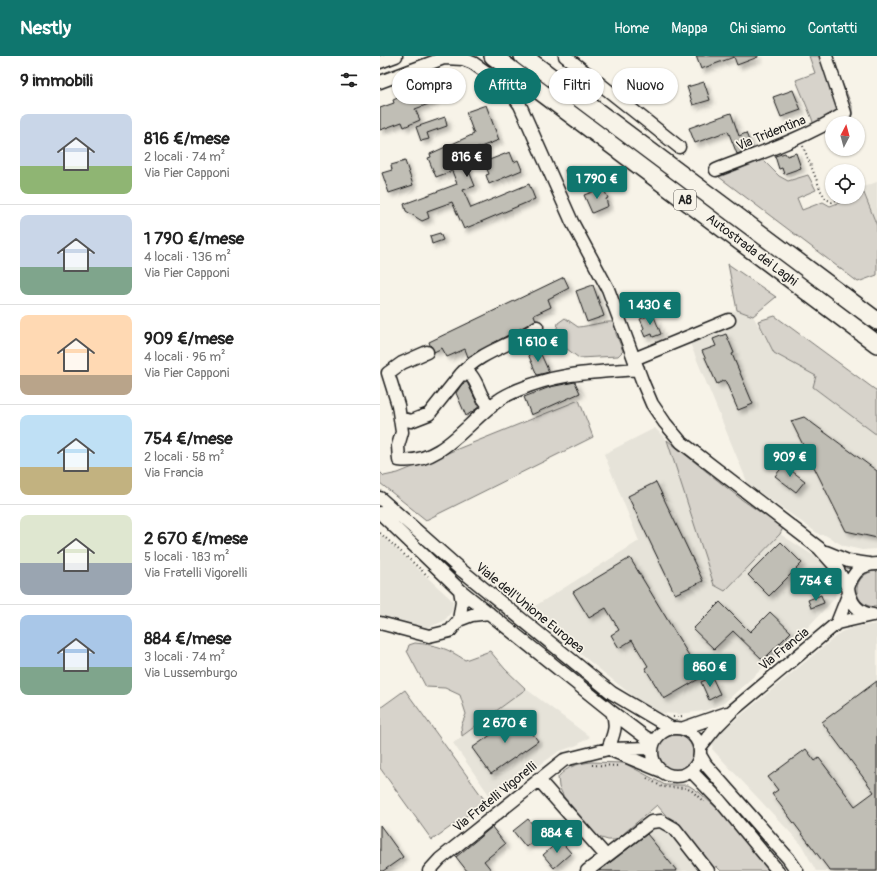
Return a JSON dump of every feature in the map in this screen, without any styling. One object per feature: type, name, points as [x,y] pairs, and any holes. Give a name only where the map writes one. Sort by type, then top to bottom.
[{"type":"highway","name":"Autostrada dei Laghi","points":[[493,56],[877,344]]},
{"type":"highway","name":"Autostrada dei Laghi","points":[[524,56],[877,321]]},
{"type":"street","points":[[380,62],[396,56]]},
{"type":"street","points":[[565,56],[679,147]]},
{"type":"street","name":"Via Tridentina","points":[[716,170],[825,126],[845,113],[826,56]]},
{"type":"street","points":[[380,82],[444,58],[452,58],[473,63],[507,87],[520,106],[572,222],[587,253],[600,272],[652,404],[665,423],[681,442],[823,551],[836,567],[848,590],[852,602],[858,610],[874,615]]},
{"type":"street","points":[[428,352],[402,363],[388,373],[400,418],[402,432],[398,446],[399,460],[408,461],[422,457],[447,444],[498,400],[518,390],[550,378],[567,374],[636,364],[729,320]]},
{"type":"street","points":[[400,418],[411,421],[429,414],[471,362],[502,346],[522,338],[537,327]]},
{"type":"street","points":[[461,374],[471,375],[477,383],[482,399],[491,407]]},
{"type":"street","name":"Viale dell'Unione Europea","points":[[380,498],[460,570],[612,692],[669,722]]},
{"type":"street","points":[[380,513],[460,590],[645,737],[652,745],[654,764],[659,770]]},
{"type":"street","points":[[823,551],[848,561],[873,564]]},
{"type":"street","name":"Via Francia","points":[[837,623],[855,572],[862,567],[873,564]]},
{"type":"street","points":[[459,620],[462,602],[460,590]]},
{"type":"street","points":[[380,623],[429,636],[450,631],[459,620],[472,615],[489,613]]},
{"type":"street","name":"Via Francia","points":[[700,751],[716,727],[732,712],[837,623],[874,615]]},
{"type":"street","points":[[612,712],[616,726],[608,749],[666,774],[675,776],[683,775],[691,771],[697,764],[700,751]]},
{"type":"street","name":"Via Francia","points":[[684,728],[732,712]]},
{"type":"street","points":[[652,745],[669,722],[684,728],[697,739],[706,765],[797,871]]},
{"type":"street","name":"Via Fratelli Vigorelli","points":[[429,871],[430,867],[538,779],[564,760],[608,749],[652,745]]},
{"type":"street","points":[[691,771],[720,801],[778,871]]},
{"type":"street","points":[[538,779],[606,856]]},
{"type":"street","points":[[587,871],[651,822],[661,820],[675,829],[708,871]]},
{"type":"path","points":[[802,136],[804,149],[825,197]]},
{"type":"path","points":[[380,533],[431,578]]},
{"type":"path","points":[[669,722],[687,716]]},
{"type":"path","points":[[591,765],[624,766]]},
{"type":"path","points":[[641,774],[662,787],[686,788],[692,791],[707,804]]},
{"type":"shaded area","points":[[809,56],[831,56],[852,106],[852,115],[850,116],[825,116],[825,131],[817,136],[812,119],[796,80],[815,73]]},
{"type":"shaded area","points":[[763,160],[779,176],[788,181],[808,175],[816,190],[797,198],[802,210],[823,202],[830,206],[835,204],[865,204],[865,196],[877,226],[877,275],[858,282],[719,177]]},
{"type":"shaded area","points":[[877,182],[877,226],[865,193],[865,186]]},
{"type":"shaded area","points":[[728,264],[776,297],[753,316],[737,310]]},
{"type":"shaded area","points":[[737,310],[753,316],[774,353],[816,376],[813,387],[877,435],[877,549],[862,550],[844,546],[825,535],[820,535],[748,484],[685,331]]},
{"type":"shaded area","points":[[775,316],[877,391],[877,435],[813,387],[816,376],[774,353],[758,321]]},
{"type":"shaded area","points":[[565,318],[578,327],[606,322],[615,322],[616,334],[623,351],[618,356],[579,358],[563,346],[556,333],[558,323]]},
{"type":"shaded area","points":[[579,400],[593,437],[426,520],[380,483],[380,472],[384,476],[398,473]]},
{"type":"shaded area","points":[[655,428],[667,440],[714,586],[725,591],[780,534],[814,556],[827,567],[837,580],[835,598],[806,629],[724,703],[704,711],[679,714],[661,713],[639,701],[527,611],[639,541],[604,454]]},
{"type":"shaded area","points":[[667,440],[741,499],[783,528],[780,534],[725,591],[714,585]]},
{"type":"shaded area","points":[[380,534],[453,601],[452,611],[444,621],[422,630],[380,618]]},
{"type":"shaded area","points":[[873,571],[877,571],[877,607],[869,606],[863,603],[857,592],[857,586],[860,580],[865,575]]},
{"type":"shaded area","points":[[877,624],[877,871],[816,871],[801,844],[712,749],[715,737],[841,632],[854,627]]},
{"type":"shaded area","points":[[415,643],[442,648],[465,660],[490,651],[505,669],[526,689],[462,736],[461,726],[466,714],[460,695],[445,688],[426,687],[407,651],[409,645]]},
{"type":"shaded area","points":[[526,689],[590,737],[577,745],[558,752],[492,799],[453,743]]},
{"type":"shaded area","points":[[405,690],[486,802],[432,840],[380,768],[380,708]]},
{"type":"shaded area","points":[[678,735],[688,740],[692,746],[692,760],[688,766],[682,770],[672,771],[662,766],[658,760],[657,750],[662,740],[668,736]]},
{"type":"shaded area","points":[[591,762],[624,763],[665,785],[688,785],[699,792],[724,815],[770,871],[721,871],[716,866],[713,870],[657,805],[616,840],[608,840],[598,837],[564,797],[559,787],[558,777],[565,770],[573,766]]},
{"type":"shaded area","points":[[653,824],[664,827],[700,871],[597,871]]},
{"type":"building","points":[[696,56],[758,57],[737,65],[734,57],[701,69]]},
{"type":"building","points":[[704,82],[710,100],[693,105],[687,87]]},
{"type":"building","points":[[793,90],[801,110],[781,117],[773,97]]},
{"type":"building","points":[[392,104],[429,104],[415,109],[420,120],[404,127],[402,122],[380,130],[380,108]]},
{"type":"building","points":[[486,105],[499,140],[462,154],[475,186],[463,190],[471,208],[529,184],[535,199],[464,229],[452,202],[427,211],[429,218],[422,221],[406,211],[404,204],[457,184],[452,171],[436,177],[428,158],[431,157],[430,154],[474,134],[466,112]]},
{"type":"building","points":[[731,113],[739,136],[746,133],[752,148],[737,154],[728,131],[695,143],[689,128]]},
{"type":"building","points":[[445,117],[447,126],[427,133],[429,139],[421,141],[416,127]]},
{"type":"building","points":[[510,152],[514,162],[518,160],[522,170],[489,184],[486,175],[489,174],[484,162]]},
{"type":"building","points":[[785,153],[787,156],[796,153],[801,168],[784,174],[782,168],[779,169],[775,156]]},
{"type":"building","points":[[405,161],[413,185],[389,193],[382,173],[392,170],[391,165]]},
{"type":"building","points":[[574,166],[578,176],[568,179],[565,170]]},
{"type":"building","points":[[603,188],[608,198],[606,199],[608,206],[592,213],[584,195]]},
{"type":"building","points":[[440,233],[443,240],[432,244],[430,236]]},
{"type":"building","points":[[564,277],[569,288],[548,299],[551,307],[534,315],[536,320],[468,357],[465,349],[447,357],[442,348],[434,352],[430,345],[429,342]]},
{"type":"building","points":[[593,285],[604,316],[587,322],[576,291]]},
{"type":"building","points":[[653,314],[661,334],[653,337],[652,334],[645,337],[642,330],[644,328],[640,319]]},
{"type":"building","points":[[726,334],[734,353],[732,354],[753,404],[738,410],[725,380],[717,384],[702,351],[716,346],[713,339]]},
{"type":"building","points":[[539,350],[549,372],[537,375],[528,354]]},
{"type":"building","points":[[467,382],[479,407],[466,416],[456,393],[462,384]]},
{"type":"building","points":[[575,382],[580,393],[531,415],[524,397],[550,387]]},
{"type":"building","points":[[804,417],[877,471],[877,538],[846,531],[791,421]]},
{"type":"building","points":[[784,465],[805,481],[796,492],[775,476]]},
{"type":"building","points":[[656,482],[703,581],[675,594],[628,496]]},
{"type":"building","points":[[781,542],[802,563],[769,596],[748,575]]},
{"type":"building","points":[[630,558],[702,677],[664,699],[645,668],[648,666],[632,640],[619,648],[611,635],[619,630],[606,608],[589,618],[573,592]]},
{"type":"building","points":[[821,595],[824,603],[811,608],[808,600]]},
{"type":"building","points":[[720,602],[750,632],[770,612],[791,632],[763,660],[733,631],[714,649],[693,629]]},
{"type":"building","points":[[712,677],[720,694],[709,700],[701,682]]},
{"type":"building","points":[[877,681],[877,871],[830,871],[772,794],[778,790],[768,777],[806,749],[815,761],[819,758],[855,806],[874,792],[822,722]]},
{"type":"building","points":[[519,715],[538,741],[491,774],[472,748]]},
{"type":"building","points":[[528,819],[541,834],[526,847],[513,831]]},
{"type":"building","points":[[380,825],[403,857],[383,871],[380,871]]},
{"type":"building","points":[[492,827],[505,844],[484,861],[492,871],[467,871],[456,857]]},
{"type":"building","points":[[647,834],[677,871],[599,871]]},
{"type":"building","points":[[560,840],[571,853],[554,868],[543,855]]}]
